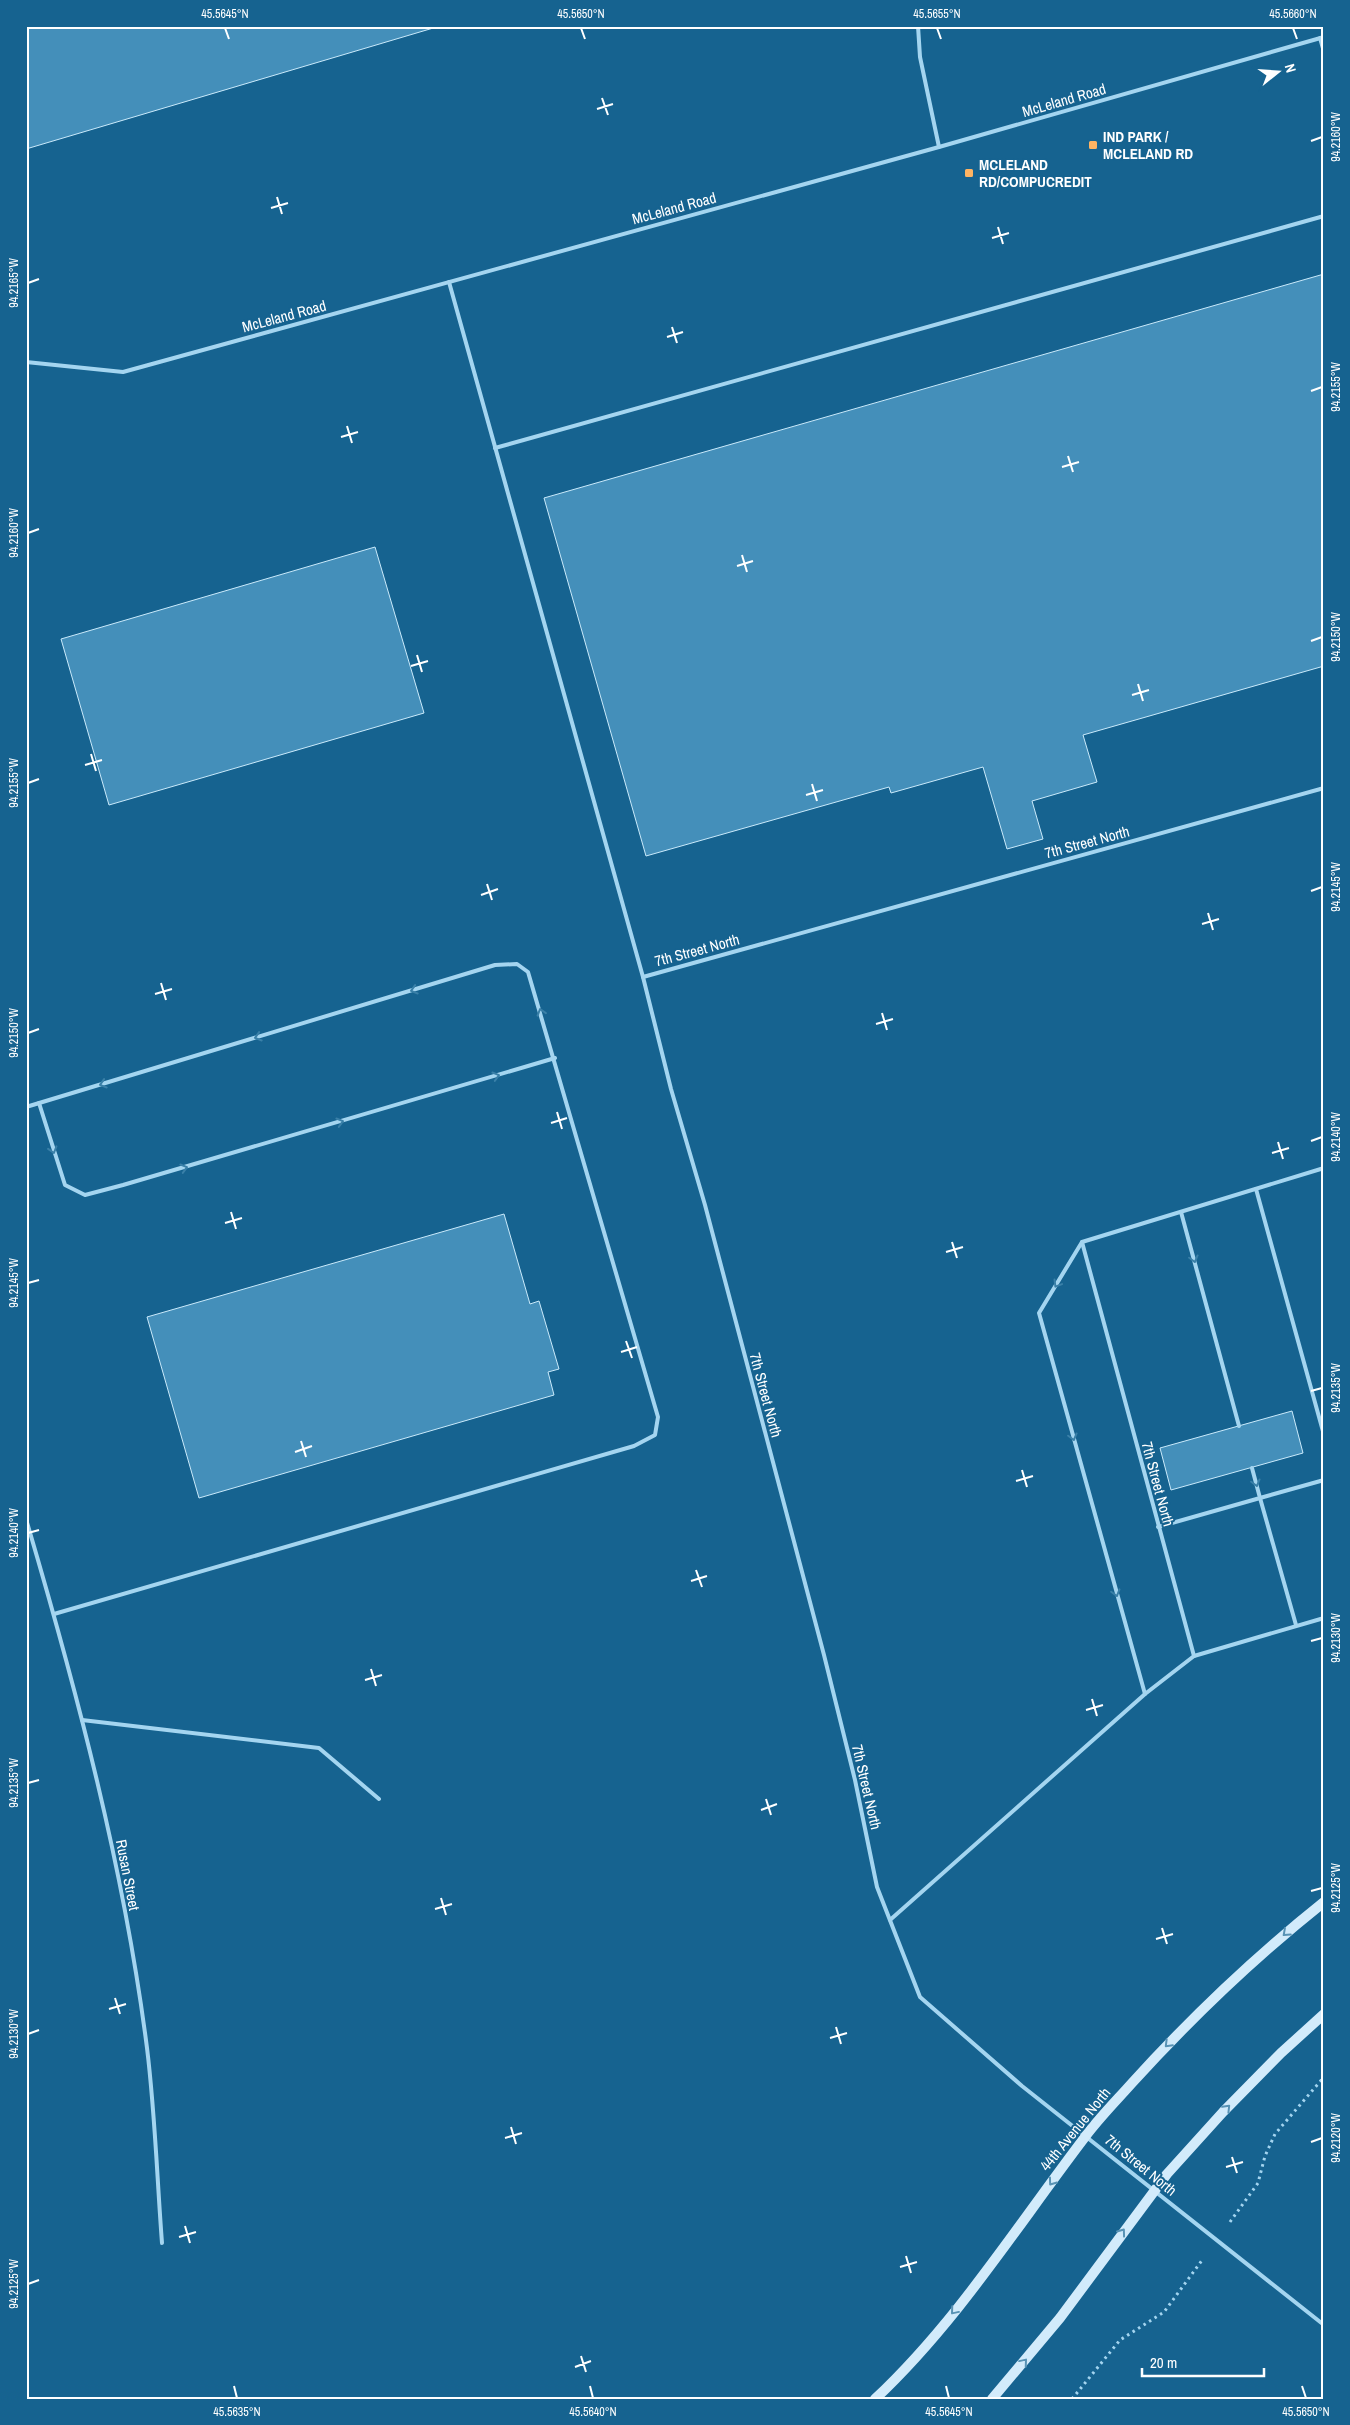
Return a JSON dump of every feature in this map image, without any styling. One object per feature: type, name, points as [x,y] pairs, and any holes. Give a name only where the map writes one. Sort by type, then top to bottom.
[{"type":"main road","name":"44th Avenue North","points":[[875,2399],[935,2333],[992,2265],[1086,2135],[1160,2053],[1222,1990],[1292,1927],[1324,1902]]},
{"type":"main road","points":[[992,2399],[1060,2318],[1154,2190],[1222,2112],[1281,2052],[1324,2014]]},
{"type":"lane","points":[[918,26],[920,57],[939,147]]},
{"type":"lane","points":[[1322,38],[1324,52]]},
{"type":"lane","name":"McLeland Road","points":[[26,362],[123,372],[939,147],[1322,38]]},
{"type":"lane","points":[[495,448],[1324,216]]},
{"type":"lane","points":[[449,282],[642,977]]},
{"type":"lane","name":"7th Street North","points":[[1324,788],[642,977],[670,1089],[705,1205],[824,1655],[855,1780],[877,1888],[920,1997],[1022,2086],[1324,2325]]},
{"type":"lane","points":[[26,1107],[494,965],[517,964],[528,972],[555,1058],[658,1417],[655,1434],[634,1446],[54,1614]]},
{"type":"lane","points":[[39,1103],[65,1185],[85,1195],[123,1186],[555,1058]]},
{"type":"lane","points":[[1145,1694],[1039,1313],[1082,1242],[1324,1168]]},
{"type":"lane","points":[[1256,1189],[1324,1435]]},
{"type":"lane","points":[[1181,1212],[1239,1426]]},
{"type":"lane","name":"7th Street North","points":[[1082,1242],[1194,1656]]},
{"type":"lane","points":[[1252,1468],[1296,1625]]},
{"type":"lane","points":[[1158,1527],[1324,1480]]},
{"type":"lane","name":"Rusan Street","points":[[26,1519],[82,1720],[110,1838],[147,2049],[162,2243]]},
{"type":"lane","points":[[890,1920],[1145,1694],[1194,1656],[1324,1618]]},
{"type":"lane","points":[[82,1720],[319,1748],[379,1799]]},
{"type":"building","points":[[26,26],[440,26],[26,149]]},
{"type":"building","points":[[1324,274],[1324,666],[1083,735],[1097,782],[1032,801],[1043,839],[1007,849],[983,767],[891,793],[889,787],[646,856],[544,498]]},
{"type":"building","points":[[375,547],[424,713],[109,805],[61,639]]},
{"type":"building","points":[[504,1214],[530,1304],[539,1301],[559,1369],[548,1372],[554,1395],[199,1498],[147,1317]]},
{"type":"building","points":[[1292,1411],[1303,1453],[1171,1490],[1160,1448]]},
{"type":"place","name":"IND PARK / MCLELAND RD","points":[[1093,145]]},
{"type":"place","name":"MCLELAND RD/COMPUCREDIT","points":[[969,173]]}]
